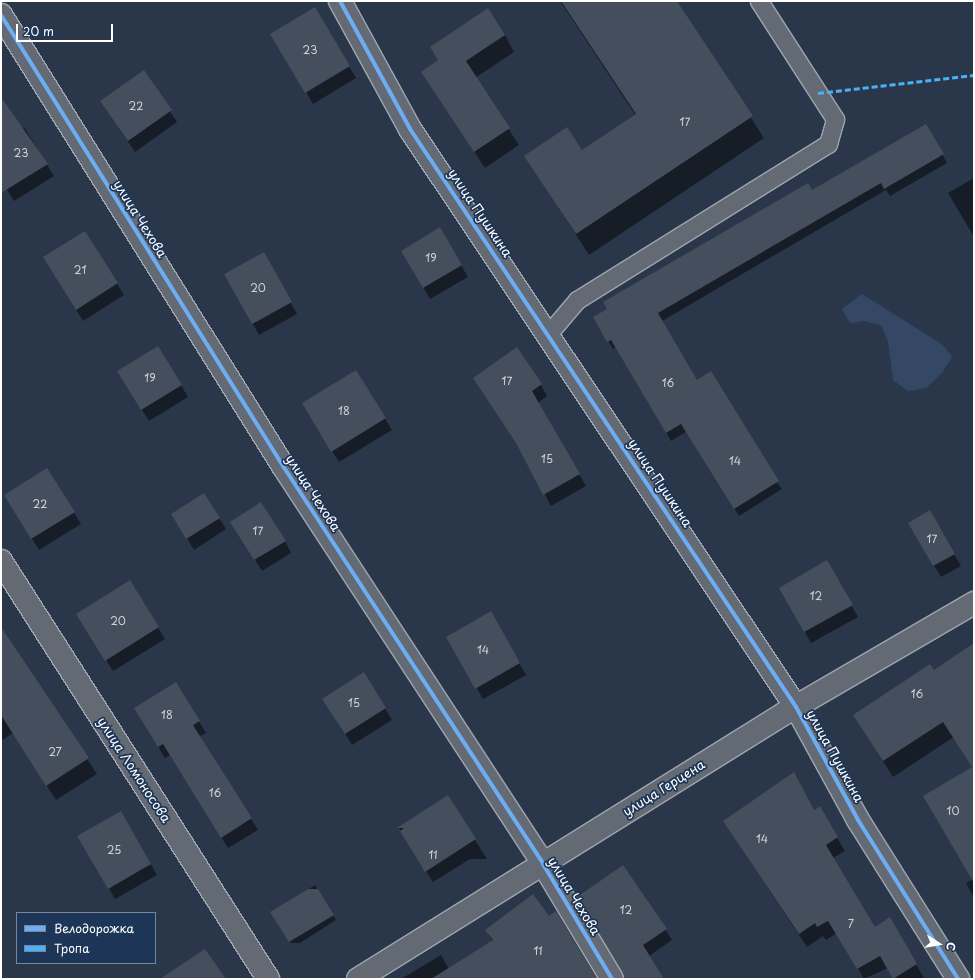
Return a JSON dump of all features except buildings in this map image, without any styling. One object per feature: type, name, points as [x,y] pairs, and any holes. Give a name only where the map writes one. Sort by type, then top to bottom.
[{"type":"street","name":"улица Пушкина","points":[[340,1],[410,129],[549,333],[796,707],[858,820],[958,979]]},
{"type":"street","name":"улица Чехова","points":[[1,15],[292,479],[543,864],[612,979]]},
{"type":"street","name":"улица Ломоносова","points":[[1,561],[268,979]]},
{"type":"street","name":"улица Герцена","points":[[358,979],[796,707],[974,603]]},
{"type":"lane","points":[[549,333],[577,300],[828,144],[835,119],[759,1]]},
{"type":"shaded area","points":[[862,294],[943,345],[952,357],[942,373],[926,388],[908,391],[893,380],[888,341],[881,325],[864,321],[850,323],[842,309]]},
{"type":"marked path","points":[[818,93],[974,75]]},
{"type":"cycle path","points":[[340,1],[410,129],[796,707],[858,820],[958,979]]},
{"type":"cycle path","points":[[1,15],[283,466],[543,864],[612,979]]}]
